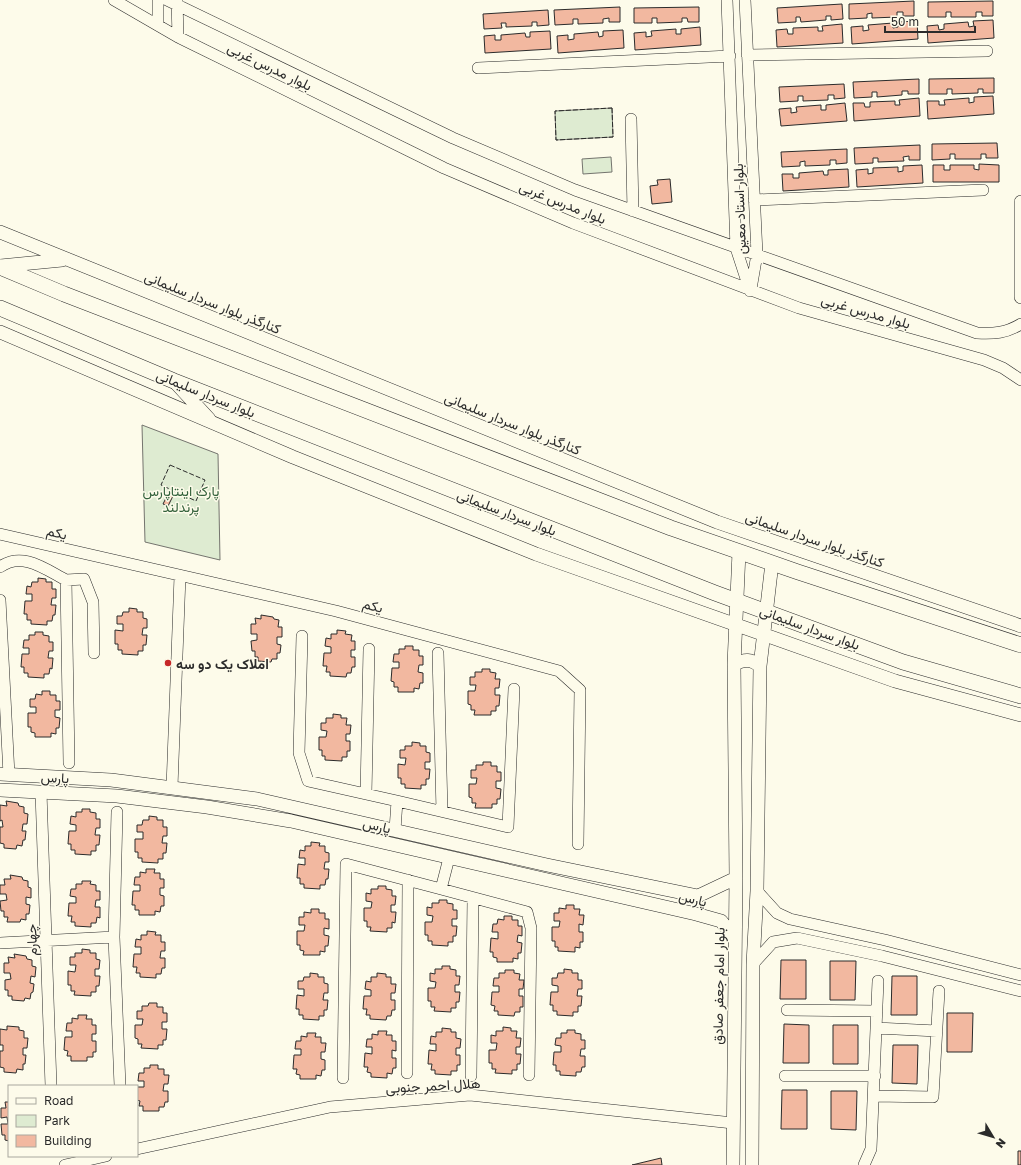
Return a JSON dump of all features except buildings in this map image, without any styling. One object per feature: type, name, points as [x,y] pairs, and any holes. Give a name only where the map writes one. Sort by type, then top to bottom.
[{"type":"main road","points":[[0,267],[64,294],[671,528],[739,552],[1021,645]]},
{"type":"main road","name":"بلوار سردار سلیمانی","points":[[0,308],[174,381],[738,602],[768,611],[903,662],[1021,696]]},
{"type":"street","name":"بلوار مدرس غربی","points":[[114,0],[178,37],[444,168],[573,223],[798,308],[984,360],[1003,368],[1021,380]]},
{"type":"street","points":[[158,0],[158,25]]},
{"type":"street","name":"بلوار استاد معین","points":[[727,0],[736,248],[750,291]]},
{"type":"street","name":"بلوار استاد معین","points":[[745,0],[757,254],[750,291]]},
{"type":"street","name":"بلوار مدرس غربی","points":[[174,2],[453,138],[575,190],[977,333],[998,334],[1011,330],[1021,324]]},
{"type":"street","points":[[174,2],[178,37]]},
{"type":"street","points":[[747,55],[987,51]]},
{"type":"street","points":[[478,68],[730,56]]},
{"type":"street","points":[[631,119],[633,211]]},
{"type":"street","points":[[754,200],[983,190]]},
{"type":"street","points":[[1021,202],[1021,297]]},
{"type":"street","name":"کنارگذر بلوار سردار سلیمانی","points":[[0,232],[63,259],[716,522],[1018,623]]},
{"type":"street","points":[[0,267],[63,259]]},
{"type":"street","points":[[0,332],[212,422],[536,554],[895,681],[1021,715]]},
{"type":"street","points":[[174,381],[212,422]]},
{"type":"street","name":"یکم","points":[[0,534],[336,611],[559,671],[580,690],[578,844]]},
{"type":"street","name":"بلوار امام جعفر صادق","points":[[733,1165],[736,878],[734,664],[735,624],[738,602],[739,552]]},
{"type":"street","points":[[0,567],[9,561],[31,562],[66,580],[84,579],[94,602],[94,653]]},
{"type":"street","points":[[752,1165],[753,964],[757,891],[760,666],[768,611],[772,562]]},
{"type":"street","points":[[171,802],[180,576]]},
{"type":"street","points":[[66,580],[69,762]]},
{"type":"street","points":[[917,611],[941,598]]},
{"type":"street","points":[[0,600],[4,774]]},
{"type":"street","points":[[302,636],[299,753],[308,781],[508,826],[514,689]]},
{"type":"street","points":[[366,794],[369,649]]},
{"type":"street","points":[[438,653],[442,811]]},
{"type":"street","points":[[734,664],[743,659],[753,660],[760,666]]},
{"type":"street","name":"پارس","points":[[4,774],[111,780],[172,787],[257,800],[563,868],[698,896],[736,878]]},
{"type":"street","name":"پارس","points":[[0,790],[117,796],[171,802],[291,821],[696,914],[721,922],[735,938]]},
{"type":"street","name":"چهارم","points":[[41,792],[51,1085]]},
{"type":"street","points":[[395,830],[397,801]]},
{"type":"street","points":[[116,812],[114,937],[120,1085]]},
{"type":"street","points":[[441,889],[449,858]]},
{"type":"street","points":[[343,1078],[346,864],[527,912],[531,928],[529,1075]]},
{"type":"street","points":[[407,1073],[408,880]]},
{"type":"street","points":[[757,891],[777,913],[790,919],[885,940],[1021,975]]},
{"type":"street","points":[[696,914],[702,909],[703,903],[698,896]]},
{"type":"street","points":[[470,1076],[473,898]]},
{"type":"street","points":[[0,943],[114,937]]},
{"type":"street","points":[[753,964],[773,942],[797,938],[882,956],[1021,991]]},
{"type":"street","points":[[864,1165],[871,1149],[875,1096],[878,981]]},
{"type":"street","points":[[875,1096],[933,1097],[939,991]]},
{"type":"street","points":[[787,1010],[877,1011]]},
{"type":"street","points":[[876,1028],[937,1031]]},
{"type":"street","points":[[785,1076],[875,1076]]},
{"type":"street","name":"هلال احمر جنوبی","points":[[138,1149],[330,1107],[470,1095],[733,1123]]},
{"type":"street","points":[[65,1165],[101,1157]]},
{"type":"green space","points":[[612,108],[613,137],[556,140],[555,111]]},
{"type":"green space","points":[[611,157],[612,172],[583,174],[582,159]]},
{"type":"green space","name":"پارک اینتاپارس پرندلند","points":[[142,425],[218,454],[220,560],[145,542]]},
{"type":"fence","points":[[612,108],[613,137],[556,140],[555,111],[612,108]]},
{"type":"fence","points":[[170,465],[205,480],[196,501],[161,485],[170,465]]},
{"type":"place","name":"املاک یک دو سه","points":[[168,663]]}]
